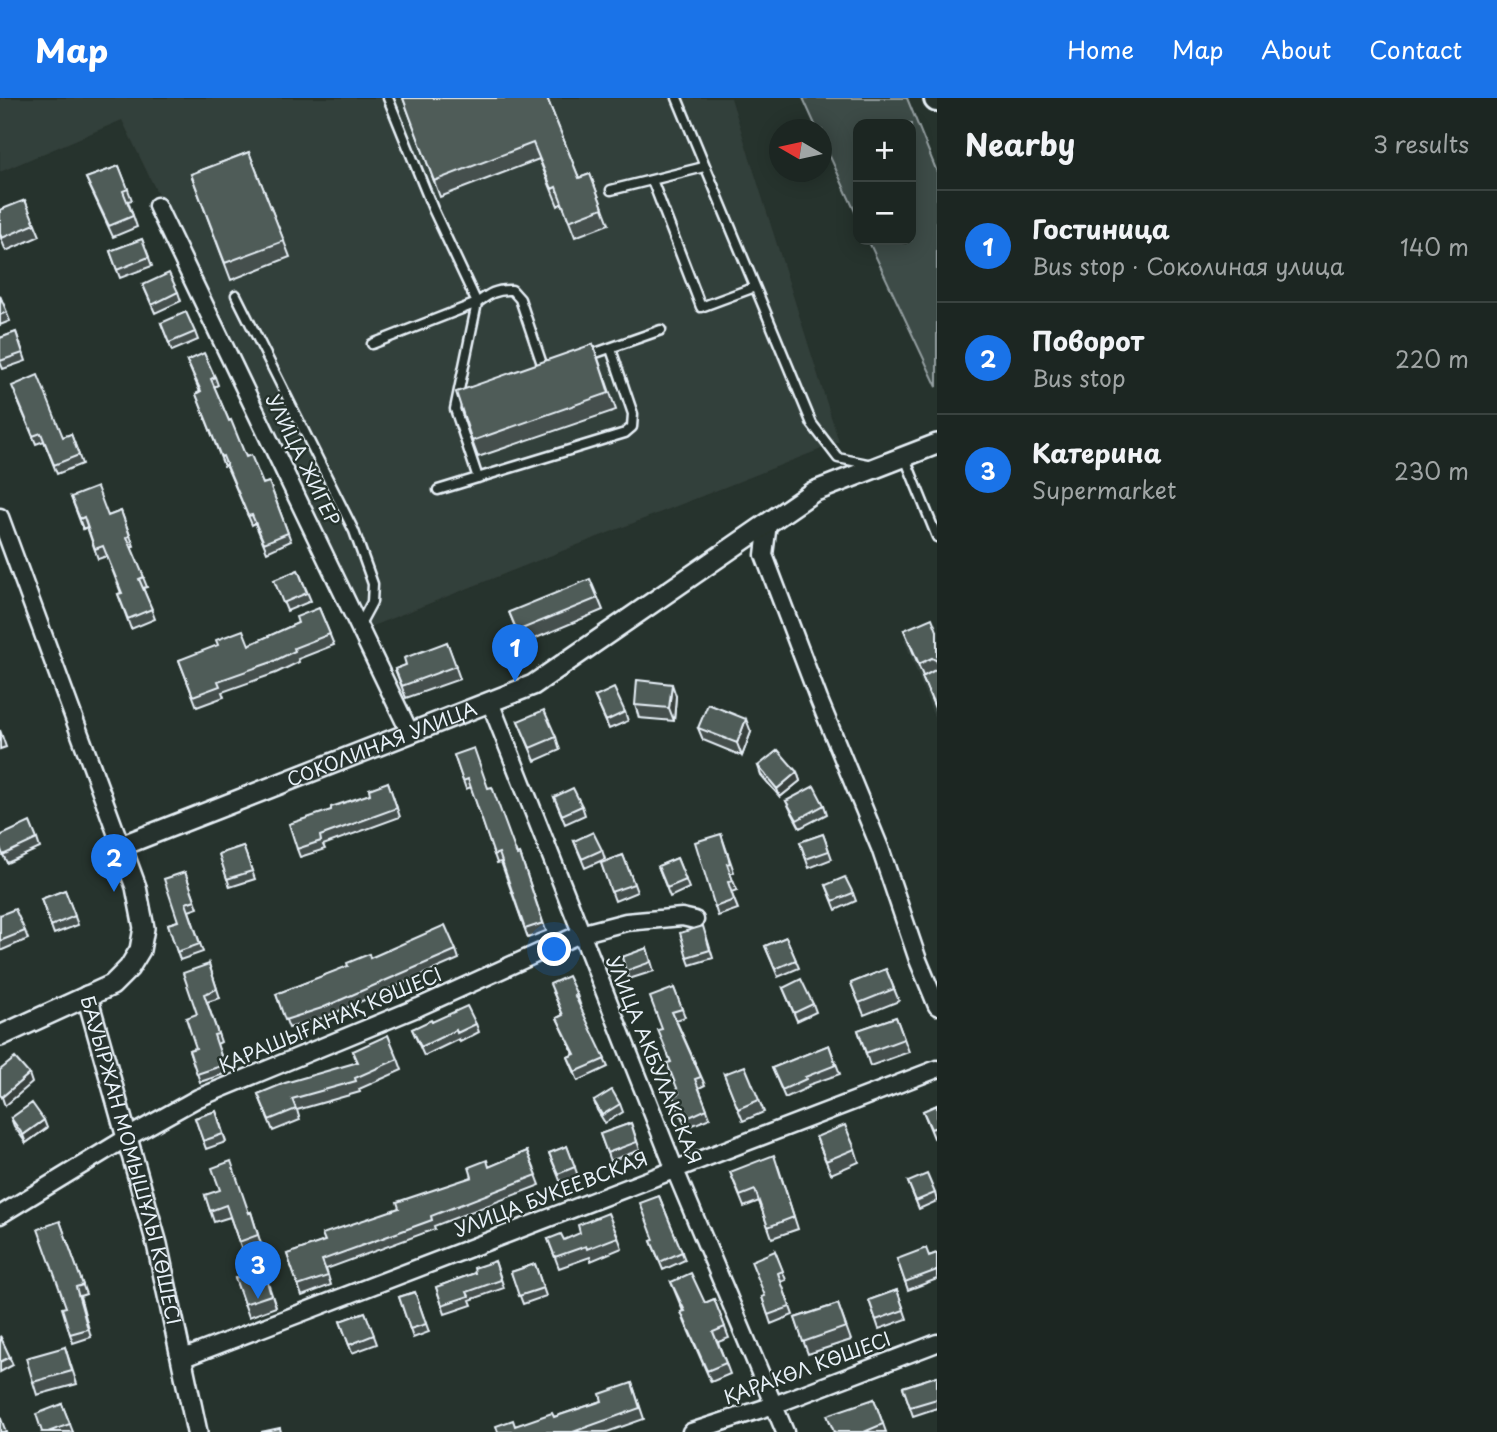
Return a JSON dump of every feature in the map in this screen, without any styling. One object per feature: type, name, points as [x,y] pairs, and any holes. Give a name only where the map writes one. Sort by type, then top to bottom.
[{"type":"street","name":"УЛИЦА ЖИГЕР","points":[[157,206],[410,733]]},
{"type":"street","name":"СОКОЛИНАЯ УЛИЦА","points":[[121,846],[533,685],[813,492],[937,444]]},
{"type":"street","name":"БАУЫРЖАН МОМЫШҰЛЫ КӨШЕСІ","points":[[0,517],[136,887],[144,928],[140,950],[129,968],[112,985],[87,996],[157,1244],[197,1432]]},
{"type":"street","points":[[768,523],[764,555],[880,848],[918,960],[937,1006]]},
{"type":"street","name":"УЛИЦА АКБУЛАКСКАЯ","points":[[489,702],[675,1170],[785,1432]]},
{"type":"street","name":"ҚАРАШЫҒАНАҚ КӨШЕСІ","points":[[0,1215],[198,1098],[419,1007],[580,934],[626,922],[682,917],[695,920]]},
{"type":"street","points":[[0,1036],[87,996]]},
{"type":"street","name":"УЛИЦА БУКЕЕВСКАЯ","points":[[181,1359],[937,1069]]},
{"type":"street","name":"ҚАРАКӨЛ КӨШЕСІ","points":[[691,1432],[774,1405],[937,1343]]},
{"type":"lane","points":[[388,98],[433,209],[477,303],[460,400],[455,409],[478,478]]},
{"type":"lane","points":[[677,98],[812,424],[838,458],[881,467]]},
{"type":"lane","points":[[611,190],[704,167]]},
{"type":"lane","points":[[652,180],[701,307],[755,287]]},
{"type":"lane","points":[[372,344],[477,303],[491,292],[512,290],[520,299],[544,370]]},
{"type":"lane","points":[[236,295],[354,531],[373,584],[372,602],[359,626]]},
{"type":"lane","points":[[578,359],[661,330]]},
{"type":"lane","points":[[438,490],[625,433],[632,427],[633,414],[611,349]]},
{"type":"lane","points":[[532,374],[555,366]]},
{"type":"lane","points":[[905,458],[937,537]]},
{"type":"shaded area","points":[[0,98],[731,98],[839,442],[367,628],[122,120],[0,172]]},
{"type":"shaded area","points":[[803,98],[907,98],[916,119],[853,119],[853,207],[832,161],[832,119],[812,119]]},
{"type":"shaded area","points":[[916,120],[937,172],[937,387],[870,245],[916,245]]},
{"type":"shaded area","points":[[937,625],[937,725],[904,639]]},
{"type":"building","points":[[403,98],[547,98],[579,178],[590,174],[603,208],[569,221],[556,187],[552,189],[533,143],[434,181]]},
{"type":"building","points":[[249,152],[284,241],[225,263],[191,174]]},
{"type":"building","points":[[119,166],[128,189],[123,191],[133,216],[109,226],[86,178]]},
{"type":"building","points":[[25,200],[35,224],[2,238],[0,210]]},
{"type":"building","points":[[142,239],[149,257],[117,270],[110,251]]},
{"type":"building","points":[[169,273],[178,292],[152,305],[143,285]]},
{"type":"building","points":[[0,296],[7,312],[0,315]]},
{"type":"building","points":[[186,312],[195,332],[169,343],[161,323]]},
{"type":"building","points":[[16,332],[23,353],[0,361],[0,338]]},
{"type":"building","points":[[593,344],[609,393],[472,441],[456,392]]},
{"type":"building","points":[[204,353],[215,377],[211,379],[229,421],[231,420],[246,457],[251,455],[263,484],[269,482],[288,533],[264,543],[252,515],[248,516],[223,456],[221,457],[196,394],[201,391],[187,361]]},
{"type":"building","points":[[38,375],[63,437],[71,434],[79,455],[54,465],[41,433],[33,436],[12,386]]},
{"type":"building","points":[[97,487],[108,516],[121,511],[130,536],[127,537],[144,577],[139,579],[152,609],[128,619],[118,594],[122,593],[103,546],[95,549],[84,517],[80,519],[71,497]]},
{"type":"building","points":[[298,570],[307,593],[283,603],[274,580]]},
{"type":"building","points":[[590,579],[598,598],[517,631],[509,612]]},
{"type":"building","points":[[319,608],[330,634],[294,648],[295,651],[272,662],[218,681],[220,686],[193,696],[179,660],[218,645],[216,640],[243,630],[249,645],[298,623],[296,617]]},
{"type":"building","points":[[932,618],[937,631],[937,661],[932,658],[919,664],[904,630]]},
{"type":"building","points":[[447,642],[456,666],[402,686],[395,669],[406,665],[404,658]]},
{"type":"building","points":[[937,669],[937,711],[922,677]]},
{"type":"building","points":[[637,680],[672,684],[669,708],[635,705]]},
{"type":"building","points":[[614,688],[625,712],[606,721],[595,697]]},
{"type":"building","points":[[708,704],[746,719],[737,743],[698,728]]},
{"type":"building","points":[[544,710],[556,737],[530,748],[518,721]]},
{"type":"building","points":[[474,748],[488,788],[492,787],[517,855],[520,854],[543,923],[525,929],[499,853],[494,855],[468,779],[463,781],[454,755]]},
{"type":"building","points":[[778,750],[797,772],[777,789],[758,766]]},
{"type":"building","points":[[388,782],[397,808],[320,836],[321,841],[297,849],[289,824],[370,794],[369,789]]},
{"type":"building","points":[[814,786],[824,805],[797,820],[786,801]]},
{"type":"building","points":[[573,788],[582,806],[562,815],[554,797]]},
{"type":"building","points":[[30,822],[37,839],[3,855],[0,836]]},
{"type":"building","points":[[593,832],[602,850],[582,859],[574,841]]},
{"type":"building","points":[[721,834],[730,863],[727,864],[733,881],[728,882],[734,900],[715,907],[695,842]]},
{"type":"building","points":[[823,834],[829,851],[806,859],[800,842]]},
{"type":"building","points":[[243,846],[252,871],[227,879],[219,854]]},
{"type":"building","points":[[623,855],[634,884],[611,892],[601,863]]},
{"type":"building","points":[[677,858],[686,880],[667,888],[658,866]]},
{"type":"building","points":[[185,872],[195,900],[186,903],[200,944],[177,952],[168,924],[178,921],[164,879]]},
{"type":"building","points":[[845,877],[853,893],[833,901],[826,885]]},
{"type":"building","points":[[65,890],[75,916],[51,926],[41,899]]},
{"type":"building","points":[[15,909],[25,931],[0,941],[0,915]]},
{"type":"building","points":[[445,925],[456,950],[322,1008],[285,1020],[276,994],[348,966],[347,963],[369,954],[370,958]]},
{"type":"building","points":[[703,926],[710,950],[687,957],[680,933]]},
{"type":"building","points":[[786,937],[796,960],[775,969],[765,946]]},
{"type":"building","points":[[647,948],[651,962],[626,971],[622,957]]},
{"type":"building","points":[[209,964],[217,989],[204,994],[218,1034],[214,1035],[224,1065],[197,1074],[189,1050],[196,1048],[186,1018],[197,1014],[183,973]]},
{"type":"building","points":[[886,969],[894,989],[859,1003],[851,983]]},
{"type":"building","points":[[568,976],[605,1059],[575,1072],[568,1057],[575,1054],[557,1018],[563,1015],[550,984]]},
{"type":"building","points":[[801,979],[813,1004],[794,1013],[783,988]]},
{"type":"building","points":[[674,988],[682,1009],[672,1012],[701,1077],[695,1079],[707,1109],[683,1120],[673,1096],[679,1093],[667,1063],[671,1062],[658,1030],[662,1029],[650,997]]},
{"type":"building","points":[[467,1006],[476,1024],[457,1033],[456,1030],[421,1047],[412,1029]]},
{"type":"building","points":[[896,1017],[904,1039],[866,1053],[858,1030]]},
{"type":"building","points":[[388,1035],[398,1059],[355,1078],[356,1081],[292,1099],[296,1109],[269,1120],[258,1094],[285,1083],[358,1062],[353,1051]]},
{"type":"building","points":[[829,1045],[836,1065],[805,1077],[806,1079],[782,1090],[772,1068]]},
{"type":"building","points":[[15,1058],[29,1074],[2,1097],[0,1070]]},
{"type":"building","points":[[745,1066],[759,1100],[738,1109],[724,1074]]},
{"type":"building","points":[[612,1090],[620,1104],[602,1115],[594,1101]]},
{"type":"building","points":[[32,1103],[44,1120],[23,1135],[11,1118]]},
{"type":"building","points":[[937,1105],[937,1127],[931,1129],[923,1111]]},
{"type":"building","points":[[216,1111],[223,1134],[203,1141],[195,1118]]},
{"type":"building","points":[[631,1123],[637,1142],[607,1153],[600,1134]]},
{"type":"building","points":[[845,1125],[855,1149],[826,1161],[816,1137]]},
{"type":"building","points":[[567,1146],[575,1167],[558,1174],[549,1153]]},
{"type":"building","points":[[527,1151],[537,1175],[431,1216],[432,1220],[322,1260],[328,1276],[298,1286],[287,1254],[325,1241],[322,1234],[399,1208],[397,1202],[472,1177],[469,1167],[487,1160],[489,1167]]},
{"type":"building","points":[[774,1155],[794,1217],[768,1227],[755,1190],[740,1196],[730,1172]]},
{"type":"building","points":[[231,1161],[258,1235],[239,1242],[226,1205],[210,1211],[205,1195],[220,1190],[212,1168]]},
{"type":"building","points":[[927,1174],[935,1193],[916,1201],[908,1182]]},
{"type":"building","points":[[659,1196],[682,1252],[660,1262],[640,1203]]},
{"type":"building","points":[[608,1213],[618,1237],[555,1257],[548,1239],[561,1234],[564,1240],[580,1233],[578,1225]]},
{"type":"building","points":[[60,1221],[83,1285],[76,1287],[88,1329],[70,1334],[62,1308],[66,1307],[38,1229]]},
{"type":"building","points":[[926,1248],[929,1256],[937,1253],[937,1270],[905,1282],[897,1259]]},
{"type":"building","points":[[775,1251],[783,1271],[778,1273],[790,1307],[768,1315],[762,1297],[765,1296],[751,1261]]},
{"type":"building","points":[[495,1261],[501,1280],[467,1292],[469,1296],[442,1305],[436,1287],[475,1273],[474,1268]]},
{"type":"building","points":[[535,1264],[543,1288],[519,1296],[511,1272]]},
{"type":"building","points":[[263,1268],[271,1295],[244,1304],[235,1278]]},
{"type":"building","points":[[691,1273],[705,1303],[714,1299],[725,1327],[713,1332],[726,1363],[707,1371],[681,1312],[685,1311],[671,1282]]},
{"type":"building","points":[[897,1290],[904,1310],[876,1320],[869,1300]]},
{"type":"building","points":[[415,1292],[426,1324],[410,1329],[399,1297]]},
{"type":"building","points":[[838,1304],[846,1327],[803,1342],[795,1318]]},
{"type":"building","points":[[365,1312],[374,1335],[349,1345],[340,1321]]},
{"type":"building","points":[[0,1336],[10,1357],[0,1362]]},
{"type":"building","points":[[65,1347],[72,1371],[33,1382],[26,1358]]},
{"type":"building","points":[[937,1376],[937,1399],[910,1407],[903,1387]]},
{"type":"building","points":[[632,1383],[640,1408],[573,1432],[498,1432],[496,1426],[513,1420],[515,1426],[552,1413],[554,1417],[602,1401],[600,1394]]},
{"type":"building","points":[[874,1399],[883,1424],[864,1432],[834,1432],[827,1415]]},
{"type":"building","points":[[62,1404],[70,1424],[42,1432],[36,1414]]},
{"type":"building","points":[[0,1416],[6,1432],[0,1432]]},
{"type":"building","points":[[280,1428],[281,1432],[261,1432]]},
{"type":"place","name":"Гостиница","points":[[515,682]]},
{"type":"place","name":"Поворот","points":[[114,892]]},
{"type":"place","name":"Катерина","points":[[258,1299]]}]
